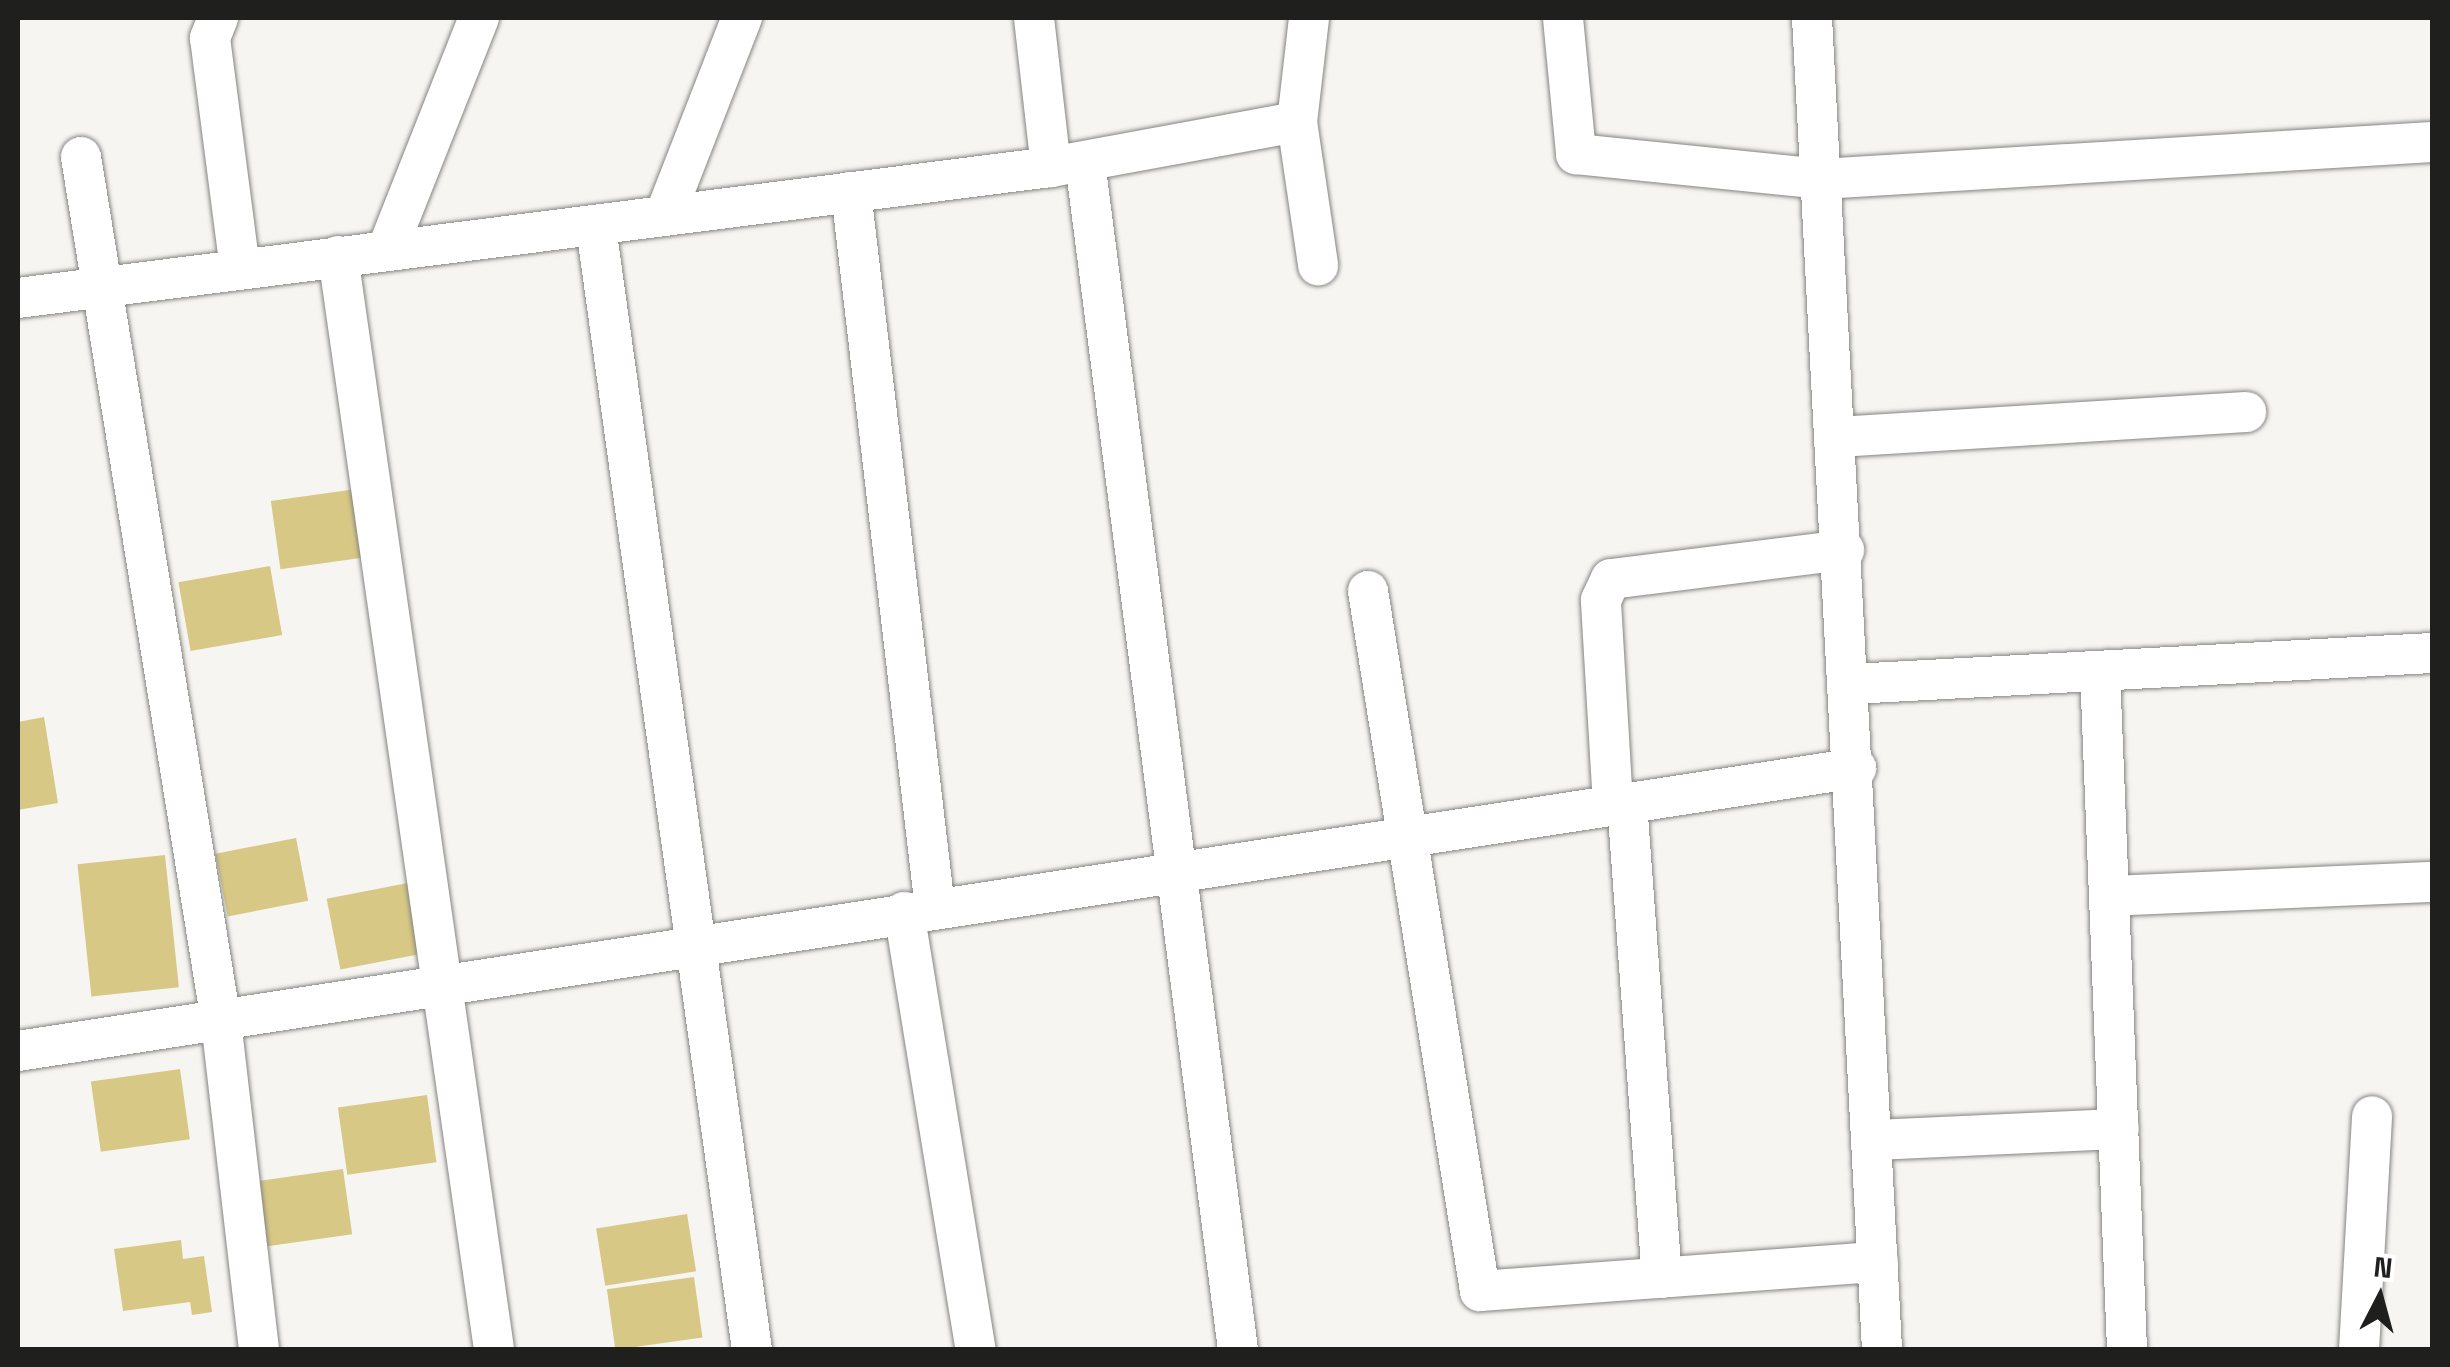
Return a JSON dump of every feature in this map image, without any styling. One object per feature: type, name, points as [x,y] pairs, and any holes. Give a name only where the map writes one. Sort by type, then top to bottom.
[{"type":"street","points":[[218,18],[210,38],[240,268]]},
{"type":"street","points":[[387,250],[479,18]]},
{"type":"street","points":[[666,215],[742,18]]},
{"type":"street","points":[[1044,18],[1034,18],[1068,165],[1181,872],[1238,1350]]},
{"type":"street","points":[[1309,18],[1297,122],[1318,264]]},
{"type":"street","points":[[1562,18],[1576,154],[1822,179],[2432,142]]},
{"type":"street","points":[[1812,18],[1852,684],[1882,1350]]},
{"type":"street","points":[[18,298],[1068,165],[1297,122]]},
{"type":"street","points":[[80,158],[103,286],[130,494],[220,1021],[259,1350]]},
{"type":"street","points":[[852,192],[919,910],[976,1350]]},
{"type":"street","points":[[596,227],[752,1350]]},
{"type":"street","points":[[338,256],[494,1350]]},
{"type":"street","points":[[1837,437],[2246,412]]},
{"type":"street","points":[[1662,1278],[1601,600],[1610,579],[1844,550]]},
{"type":"street","points":[[1368,591],[1403,836],[1480,1291],[1878,1262]]},
{"type":"street","points":[[1852,684],[2432,653]]},
{"type":"street","points":[[2100,671],[2127,1350]]},
{"type":"street","points":[[18,1051],[1856,768]]},
{"type":"street","points":[[2110,896],[2432,882]]},
{"type":"street","points":[[2358,1350],[2372,1116]]},
{"type":"street","points":[[1872,1140],[2118,1129]]},
{"type":"building","points":[[356,489],[366,557],[280,569],[271,501]]},
{"type":"building","points":[[270,566],[282,635],[191,651],[178,582]]},
{"type":"building","points":[[44,717],[58,803],[18,810],[18,722]]},
{"type":"building","points":[[296,838],[308,901],[228,916],[216,854]]},
{"type":"building","points":[[165,855],[179,987],[91,996],[77,864]]},
{"type":"building","points":[[413,882],[427,953],[340,969],[327,899]]},
{"type":"building","points":[[180,1069],[190,1139],[101,1152],[91,1082]]},
{"type":"building","points":[[427,1095],[436,1162],[347,1175],[338,1108]]},
{"type":"building","points":[[343,1169],[352,1234],[264,1247],[255,1181]]},
{"type":"building","points":[[687,1214],[696,1271],[605,1286],[596,1228]]},
{"type":"building","points":[[181,1240],[183,1259],[204,1256],[212,1312],[192,1315],[190,1302],[123,1311],[114,1249]]},
{"type":"building","points":[[694,1277],[702,1337],[615,1350],[607,1289]]}]
